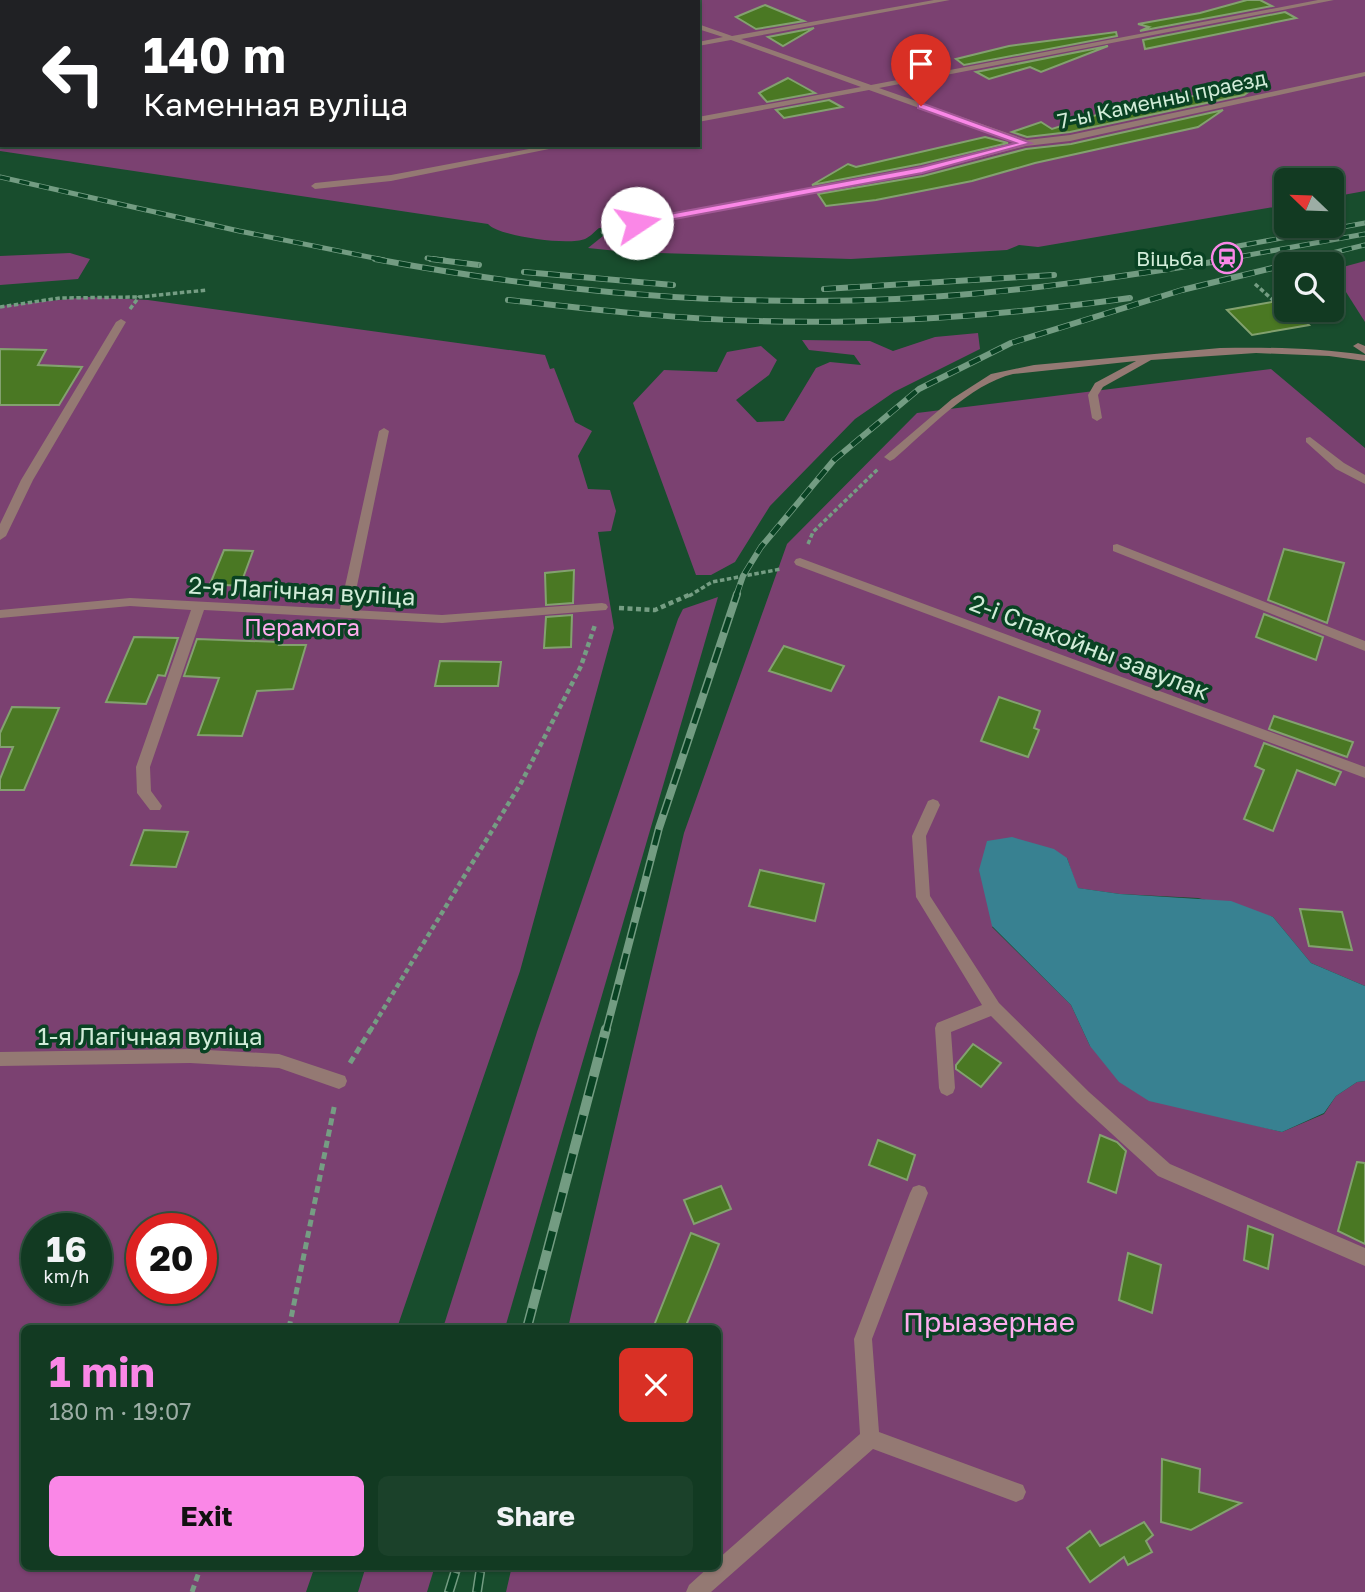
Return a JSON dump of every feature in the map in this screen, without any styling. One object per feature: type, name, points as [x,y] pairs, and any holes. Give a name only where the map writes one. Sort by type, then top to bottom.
[{"type":"lane","points":[[700,44],[946,0]]},
{"type":"lane","points":[[700,120],[1330,0]]},
{"type":"lane","points":[[700,27],[1026,143]]},
{"type":"lane","name":"7-ы Каменны праезд","points":[[637,223],[922,170],[1026,143],[1070,138],[1365,74]]},
{"type":"lane","points":[[315,186],[391,178],[554,147]]},
{"type":"lane","points":[[0,536],[27,480],[121,322]]},
{"type":"lane","points":[[890,457],[977,387],[996,376],[1150,358],[1243,351],[1334,353],[1365,358]]},
{"type":"lane","points":[[1097,418],[1093,395],[1098,385],[1150,358]]},
{"type":"lane","points":[[345,614],[384,431]]},
{"type":"lane","points":[[1310,440],[1340,466],[1365,480]]},
{"type":"lane","points":[[1117,548],[1365,646]]},
{"type":"lane","name":"2-і Спакойны завулак","points":[[800,562],[1365,773]]},
{"type":"lane","name":"2-я Лагічная вуліца","points":[[0,614],[130,602],[442,619],[602,607]]},
{"type":"lane","points":[[155,806],[144,793],[143,767],[199,606]]},
{"type":"lane","points":[[933,805],[919,836],[923,897],[993,1007],[1083,1097],[1164,1170],[1365,1257]]},
{"type":"lane","points":[[947,1088],[943,1028],[993,1007]]},
{"type":"lane","name":"1-я Лагічная вуліца","points":[[0,1059],[190,1056],[279,1060],[339,1081]]},
{"type":"lane","points":[[870,1438],[863,1339],[919,1193]]},
{"type":"lane","points":[[870,1438],[1016,1492]]},
{"type":"lane","points":[[721,1570],[870,1438]]},
{"type":"lane","points":[[696,1592],[721,1570]]},
{"type":"path","points":[[1255,284],[1274,301]]},
{"type":"path","points":[[0,307],[60,298],[139,297],[207,290]]},
{"type":"path","points":[[121,322],[139,297]]},
{"type":"path","points":[[290,1325],[339,1081],[521,783],[581,666],[602,607],[655,610],[682,600],[712,582],[770,572],[800,562],[813,532],[890,457]]},
{"type":"path","points":[[192,1592],[200,1570]]},
{"type":"green space","points":[[700,0],[1365,0],[1365,191],[1344,195],[1344,168],[1274,168],[1274,207],[1038,247],[1019,245],[1007,250],[851,259],[627,252],[588,248],[608,232],[621,229],[599,228],[587,238],[564,241],[534,239],[488,224],[0,151],[0,147],[700,147]]},
{"type":"green space","points":[[70,253],[90,259],[78,279],[0,285],[0,256]]},
{"type":"green space","points":[[1365,261],[1365,322],[1344,289],[1344,267]]},
{"type":"green space","name":"Перамога","points":[[88,297],[148,300],[545,355],[550,369],[554,368],[575,422],[592,431],[578,456],[588,489],[610,490],[616,511],[611,531],[598,532],[614,628],[520,971],[398,1325],[21,1325],[21,1570],[314,1570],[306,1592],[0,1592],[0,306]]},
{"type":"green space","points":[[978,333],[980,349],[894,392],[855,419],[770,506],[735,562],[711,575],[696,575],[633,403],[664,370],[717,372],[727,352],[761,346],[777,360],[769,375],[736,400],[757,422],[784,421],[816,368],[830,362],[861,365],[854,355],[809,350],[802,340],[870,341],[893,351],[935,337]]},
{"type":"green space","name":"Прыазернае","points":[[1271,369],[1365,448],[1365,986],[1311,963],[1273,917],[1198,898],[1120,894],[1077,888],[1067,858],[992,927],[1071,1005],[1090,1046],[1239,1121],[1282,1132],[1324,1114],[1336,1096],[1357,1082],[1365,1081],[1365,1592],[506,1592],[511,1570],[721,1570],[721,1325],[569,1325],[684,833],[787,544],[917,413]]},
{"type":"green space","points":[[718,597],[506,1325],[444,1325],[537,1032],[683,609]]},
{"type":"green space","points":[[365,1570],[434,1570],[427,1592],[358,1592]]},
{"type":"water","points":[[1012,837],[1054,849],[1067,858],[1078,888],[1120,894],[1231,901],[1273,917],[1311,963],[1365,986],[1365,1081],[1357,1082],[1336,1096],[1324,1113],[1282,1132],[1149,1101],[1119,1082],[1090,1046],[1071,1005],[992,926],[979,870],[987,841]]},
{"type":"building","points":[[1247,0],[1260,0],[1272,6],[1140,31],[1149,27],[1138,24],[1200,13]]},
{"type":"building","points":[[765,5],[804,21],[756,29],[736,17]]},
{"type":"building","points":[[1285,12],[1296,18],[1145,49],[1143,40]]},
{"type":"building","points":[[814,28],[783,46],[768,37]]},
{"type":"building","points":[[1116,32],[1117,36],[964,65],[956,59],[1009,46]]},
{"type":"building","points":[[1108,46],[1041,72],[1030,67],[989,79],[976,72]]},
{"type":"building","points":[[788,78],[815,93],[767,102],[759,93]]},
{"type":"building","points":[[1264,81],[1244,95],[1070,132],[1027,137],[1012,132],[1041,122],[1052,129],[1109,111],[1119,116],[1149,104],[1162,110],[1184,98]]},
{"type":"building","points":[[829,100],[842,107],[784,118],[776,110]]},
{"type":"building","points":[[1223,110],[1198,127],[1035,163],[972,181],[876,200],[826,206],[818,194],[923,176],[1026,149],[1071,144]]},
{"type":"building","points":[[985,137],[1008,143],[921,164],[812,185],[848,164],[856,167]]},
{"type":"building","name":"Віцьба","points":[[1274,302],[1274,322],[1306,322],[1309,325],[1252,335],[1227,310]]},
{"type":"building","points":[[0,349],[46,350],[38,365],[82,367],[59,405],[0,405]]},
{"type":"building","points":[[1284,549],[1344,563],[1327,623],[1268,600]]},
{"type":"building","points":[[224,550],[253,551],[240,586],[210,584]]},
{"type":"building","points":[[574,570],[573,603],[546,605],[545,573]]},
{"type":"building","points":[[1264,614],[1323,637],[1316,660],[1256,637]]},
{"type":"building","points":[[572,615],[571,647],[544,648],[546,617]]},
{"type":"building","points":[[134,637],[178,638],[165,676],[158,675],[146,704],[106,702]]},
{"type":"building","points":[[197,639],[306,645],[293,689],[257,691],[242,736],[198,735],[219,678],[184,676]]},
{"type":"building","points":[[784,646],[844,666],[831,691],[769,671]]},
{"type":"building","points":[[440,661],[501,662],[498,686],[435,686]]},
{"type":"building","points":[[999,697],[1040,711],[1034,728],[1039,730],[1028,757],[981,741]]},
{"type":"building","points":[[12,707],[59,708],[24,790],[0,790],[0,779],[13,747],[0,747],[0,733]]},
{"type":"building","points":[[1274,716],[1353,742],[1347,757],[1269,729]]},
{"type":"building","points":[[1264,743],[1341,772],[1335,785],[1297,770],[1273,831],[1244,819],[1264,770],[1255,766]]},
{"type":"building","points":[[144,830],[188,832],[176,867],[131,865]]},
{"type":"building","points":[[760,870],[824,884],[815,921],[749,906]]},
{"type":"building","points":[[1300,909],[1342,912],[1352,950],[1309,946]]},
{"type":"building","points":[[973,1044],[1001,1063],[981,1087],[956,1069],[956,1065]]},
{"type":"building","points":[[1100,1135],[1117,1142],[1126,1151],[1116,1193],[1088,1182]]},
{"type":"building","points":[[878,1140],[915,1155],[907,1180],[869,1165]]},
{"type":"building","points":[[1357,1162],[1365,1163],[1365,1244],[1338,1231]]},
{"type":"building","points":[[721,1186],[731,1209],[694,1224],[684,1200]]},
{"type":"building","points":[[1248,1226],[1273,1235],[1268,1269],[1244,1260]]},
{"type":"building","points":[[691,1233],[719,1244],[686,1325],[654,1325]]},
{"type":"building","points":[[1128,1253],[1161,1265],[1152,1313],[1119,1300]]},
{"type":"building","points":[[1162,1459],[1200,1469],[1199,1492],[1241,1503],[1191,1530],[1161,1522]]},
{"type":"building","points":[[1144,1522],[1153,1535],[1146,1541],[1152,1552],[1128,1565],[1124,1557],[1090,1582],[1067,1548],[1090,1531],[1100,1546]]},
{"type":"railway","points":[[0,177],[239,231],[384,260]]},
{"type":"railway","points":[[1227,248],[1365,223]]},
{"type":"railway","points":[[1221,260],[1365,234]]},
{"type":"railway","points":[[1336,252],[1365,245]]},
{"type":"railway","points":[[427,258],[444,260]]},
{"type":"railway","points":[[375,259],[569,288],[765,301],[938,297],[1022,289],[1231,259]]},
{"type":"railway","points":[[431,259],[479,265]]},
{"type":"railway","points":[[736,596],[743,576],[761,547],[834,460],[919,389],[1011,343],[1182,290],[1274,268]]},
{"type":"railway","points":[[524,272],[673,285]]},
{"type":"railway","points":[[824,289],[1054,275]]},
{"type":"railway","points":[[508,300],[664,316],[805,322],[944,317],[1130,298]]},
{"type":"railway","points":[[606,1031],[659,828],[737,594]]},
{"type":"railway","points":[[528,1325],[606,1029]]},
{"type":"railway","points":[[449,1592],[456,1570]]},
{"type":"railway","points":[[477,1592],[480,1570]]},
{"type":"place","name":"Віцьба","points":[[1227,258]]},
{"type":"route","points":[[637,223],[922,170],[1026,143],[921,106]]}]
